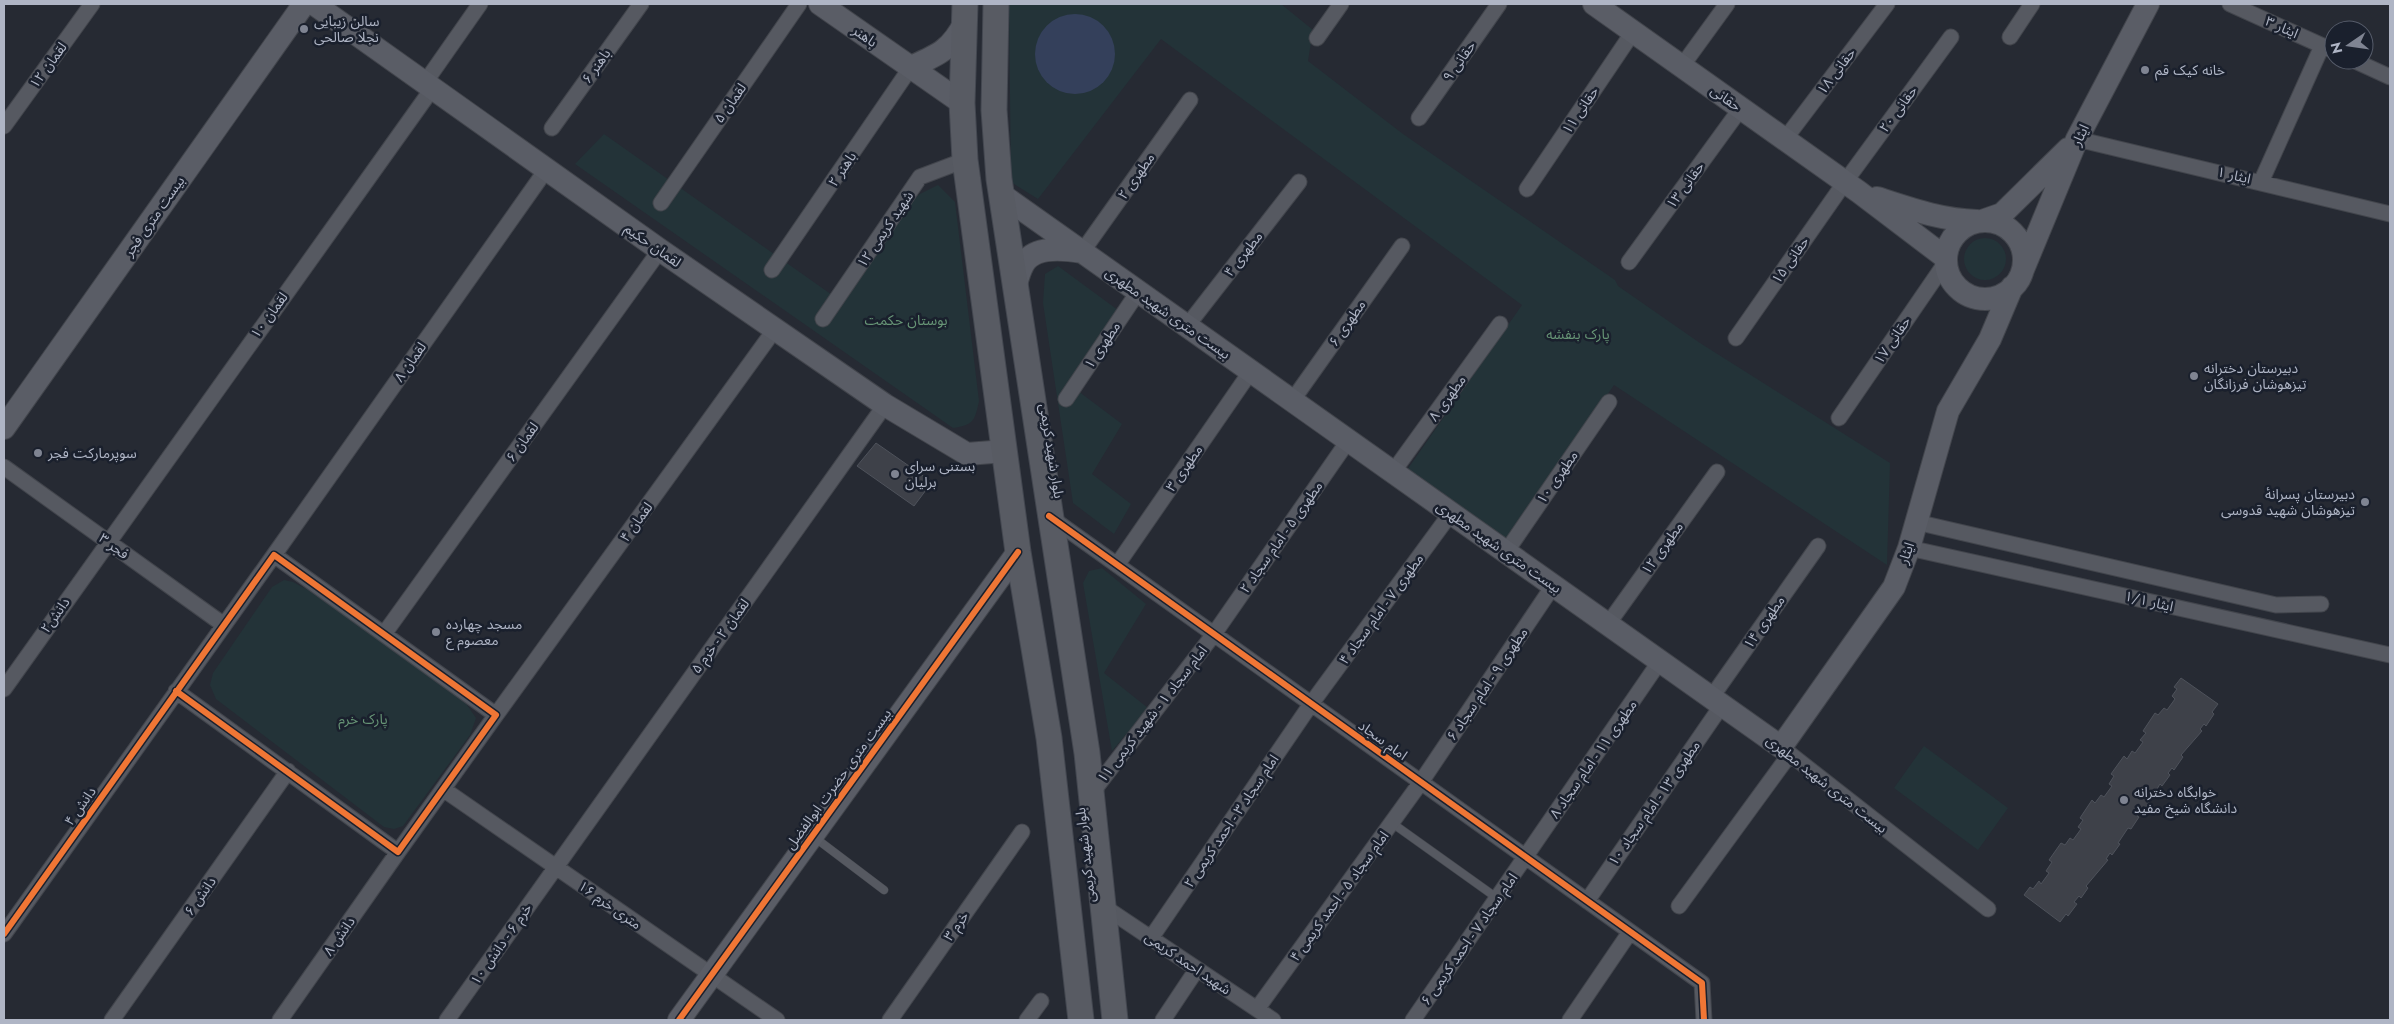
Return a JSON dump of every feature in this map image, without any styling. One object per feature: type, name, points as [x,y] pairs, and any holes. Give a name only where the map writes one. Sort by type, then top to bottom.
[{"type":"main road","name":"بیست متری فجر","points":[[4,428],[304,4]]},
{"type":"main road","name":"لقمان حکیم","points":[[314,4],[546,170],[885,405],[967,454],[1005,451]]},
{"type":"main road","name":"باهنر","points":[[820,4],[962,103]]},
{"type":"main road","name":"بلوار شهید کریمی","points":[[996,4],[994,110],[1002,195],[1049,516],[1087,753],[1115,1020]]},
{"type":"main road","name":"حقانی","points":[[1594,4],[1852,187],[1946,260]]},
{"type":"main road","name":"ایثار","points":[[1786,750],[1894,586],[1909,548],[1948,411],[1990,338],[2077,139],[2148,4]]},
{"type":"main road","points":[[911,67],[944,52],[952,43],[965,13]]},
{"type":"main road","name":"بلوار شهید کریمی","points":[[965,13],[962,103],[965,160],[1018,552],[1049,738],[1080,1020]]},
{"type":"main road","points":[[1990,338],[1992,328],[1991,312],[1987,304],[1960,290],[1953,282],[1946,260],[1948,246],[1956,233],[1969,224],[2002,214],[2077,139]]},
{"type":"main road","points":[[1852,187],[1931,216],[1953,221],[1997,223],[2014,234],[2023,252],[2017,279],[2001,296],[1979,299]]},
{"type":"main road","name":"بیست متری شهید مطهری","points":[[1002,195],[1786,750]]},
{"type":"main road","points":[[1015,288],[1023,263],[1034,254],[1062,249],[1082,252]]},
{"type":"main road","name":"بیست متری حضرت ابوالفضل","points":[[678,1020],[1018,552]]},
{"type":"street","name":"لقمان ۱۲","points":[[4,126],[92,4]]},
{"type":"street","name":"لقمان ۱۰","points":[[107,542],[428,86],[480,4]]},
{"type":"street","name":"باهنر ۶","points":[[552,128],[640,4]]},
{"type":"street","name":"لقمان ۵","points":[[661,203],[798,4]]},
{"type":"street","points":[[1317,38],[1341,4]]},
{"type":"street","name":"حقانی ۹","points":[[1419,118],[1499,4]]},
{"type":"street","points":[[1682,66],[1727,4]]},
{"type":"street","name":"حقانی ۱۸","points":[[1785,139],[1887,4]]},
{"type":"street","points":[[2010,37],[2032,4]]},
{"type":"street","name":"ایثار ۳","points":[[2230,4],[2324,46]]},
{"type":"street","name":"حقانی ۱۱","points":[[1526,189],[1633,32]]},
{"type":"street","name":"حقانی ۲۰","points":[[1852,187],[1951,37]]},
{"type":"street","points":[[2261,182],[2324,56]]},
{"type":"street","name":"باهنر ۲","points":[[772,270],[911,67]]},
{"type":"street","points":[[2374,69],[2390,77]]},
{"type":"street","name":"مطهری ۲","points":[[1082,252],[1190,100]]},
{"type":"street","name":"حقانی ۱۳","points":[[1629,262],[1741,108]]},
{"type":"street","name":"ایثار ۱","points":[[2077,139],[2390,214]]},
{"type":"street","name":"شهید کریمی ۱۲","points":[[823,320],[920,178],[965,160]]},
{"type":"street","name":"لقمان ۸","points":[[224,625],[546,170]]},
{"type":"street","name":"مطهری ۴","points":[[1187,326],[1299,182]]},
{"type":"street","name":"حقانی ۱۵","points":[[1736,338],[1852,187]]},
{"type":"street","name":"مطهری ۶","points":[[1292,401],[1402,246]]},
{"type":"street","name":"لقمان ۶","points":[[384,634],[660,250]]},
{"type":"street","name":"حقانی ۱۷","points":[[1839,418],[1946,260]]},
{"type":"street","name":"مطهری ۱","points":[[1066,398],[1138,292]]},
{"type":"street","name":"مطهری ۸","points":[[1393,472],[1500,324]]},
{"type":"street","name":"لقمان ۴","points":[[443,789],[775,329]]},
{"type":"street","name":"مطهری ۳","points":[[1117,565],[1251,372]]},
{"type":"street","name":"مطهری ۱۰","points":[[1506,552],[1609,402]]},
{"type":"street","name":"لقمان ۲ - خرم ۵","points":[[555,867],[885,405]]},
{"type":"street","name":"مطهری ۵ - امام سجاد ۲","points":[[1214,634],[1348,441]]},
{"type":"street","name":"فجر ۳","points":[[4,467],[224,625]]},
{"type":"street","name":"مطهری ۱۲","points":[[1608,624],[1717,472]]},
{"type":"street","name":"مطهری ۷ - امام سجاد ۴","points":[[1312,704],[1452,513]]},
{"type":"street","name":"امام سجاد","points":[[1049,516],[1702,984],[1704,1020]]},
{"type":"street","points":[[1916,522],[2276,605],[2321,604]]},
{"type":"street","name":"دانش۲","points":[[4,689],[107,542]]},
{"type":"street","name":"مطهری ۱۴","points":[[1717,701],[1818,546]]},
{"type":"street","name":"ایثار ۱/۱","points":[[1909,548],[2390,655]]},
{"type":"street","points":[[274,555],[496,715]]},
{"type":"street","name":"مطهری ۹ - امام سجاد ۶","points":[[1421,782],[1554,586]]},
{"type":"street","name":"دانش ۴","points":[[4,934],[224,625]]},
{"type":"street","name":"امام سجاد ۱ - شهید کریمی ۱۱","points":[[1091,794],[1214,634]]},
{"type":"street","name":"مطهری ۱۱ - امام سجاد ۸","points":[[1525,857],[1660,661]]},
{"type":"street","points":[[176,691],[398,852]]},
{"type":"street","name":"مطهری ۱۳ - امام سجاد ۱۰","points":[[1587,901],[1717,701]]},
{"type":"street","name":"امام سجاد ۳ - احمد کریمی ۲","points":[[1151,938],[1312,704]]},
{"type":"street","points":[[1678,906],[1786,750]]},
{"type":"street","name":"بیست متری شهید مطهری","points":[[1786,750],[1988,909]]},
{"type":"street","name":"دانش ۶","points":[[112,1020],[288,771]]},
{"type":"street","name":"امام سجاد ۵ - احمد کریمی ۴","points":[[1257,1009],[1421,782]]},
{"type":"street","name":"۱۶ متری خرم","points":[[443,789],[777,1020]]},
{"type":"street","name":"دانش ۸","points":[[280,1020],[443,789]]},
{"type":"street","name":"خرم ۳","points":[[890,1020],[1022,832]]},
{"type":"street","name":"امام سجاد ۷ - احمد کریمی ۶","points":[[1412,1020],[1525,857]]},
{"type":"street","name":"خرم ۶ - دانش ۱۰","points":[[447,1020],[555,867]]},
{"type":"street","name":"شهید احمد کریمی","points":[[1103,906],[1273,1020]]},
{"type":"street","points":[[1570,1020],[1630,932]]},
{"type":"street","points":[[1163,1020],[1197,969]]},
{"type":"street","points":[[1027,1020],[1041,1001]]},
{"type":"lane","points":[[1392,823],[1497,898]]},
{"type":"lane","points":[[812,836],[884,890]]},
{"type":"green space","name":"پارک بنفشه","points":[[1009,4],[1281,4],[1313,30],[1308,61],[1403,134],[1615,280],[1618,286],[1700,343],[1890,463],[1887,565],[1614,385],[1507,539],[1407,470],[1522,305],[1161,39],[1038,199],[1011,182]]},
{"type":"green space","name":"بوستان حکمت","points":[[604,134],[842,302],[911,202],[920,194],[938,185],[955,202],[979,401],[975,417],[972,421],[953,428],[575,164]]},
{"type":"green space","points":[[1989,238],[1997,241],[2003,247],[2006,259],[2003,271],[1997,277],[1981,280],[1973,277],[1967,271],[1964,255],[1967,247],[1973,241]]},
{"type":"green space","points":[[1058,266],[1126,316],[1078,391],[1122,424],[1092,474],[1131,504],[1114,534],[1073,503],[1043,303],[1045,274]]},
{"type":"green space","points":[[1102,568],[1146,604],[1104,673],[1148,708],[1112,751],[1083,583],[1089,571]]},
{"type":"green space","name":"پارک خرم","points":[[284,580],[293,582],[308,590],[383,641],[465,702],[476,718],[470,735],[403,826],[394,829],[384,827],[216,699],[210,685],[213,673],[272,587]]},
{"type":"green space","points":[[1924,746],[2008,808],[1978,850],[1894,788]]},
{"type":"water","points":[[1075,14],[1090,17],[1103,26],[1112,39],[1115,54],[1112,69],[1103,82],[1090,91],[1075,94],[1060,91],[1047,82],[1038,69],[1035,54],[1038,39],[1047,26],[1060,17]]},
{"type":"building","name":"بستنی سرای برلیان","points":[[876,443],[932,482],[914,506],[857,466]]},
{"type":"building","name":"خوابگاه دخترانه دانشگاه شیخ مفید","points":[[2181,678],[2218,704],[2212,712],[2214,714],[2206,726],[2204,724],[2200,729],[2202,731],[2181,755],[2183,757],[2174,770],[2172,768],[2168,773],[2170,775],[2162,786],[2160,784],[2143,812],[2141,811],[2137,816],[2139,817],[2131,829],[2128,828],[2112,855],[2110,853],[2106,859],[2108,860],[2086,886],[2088,888],[2081,898],[2079,896],[2074,902],[2077,904],[2068,916],[2066,914],[2060,922],[2024,895],[2030,887],[2033,889],[2039,881],[2041,884],[2049,873],[2046,871],[2052,862],[2049,860],[2061,843],[2065,845],[2070,838],[2073,840],[2081,829],[2078,827],[2083,820],[2080,818],[2092,800],[2095,803],[2101,795],[2104,797],[2112,786],[2109,784],[2114,776],[2111,774],[2124,756],[2127,759],[2132,751],[2135,753],[2143,742],[2140,740],[2146,733],[2143,731],[2155,713],[2158,715],[2164,708],[2167,710],[2175,699],[2172,696],[2177,689],[2174,687]]},
{"type":"cycle path","points":[[1049,516],[1702,983],[1704,1020]]},
{"type":"cycle path","points":[[679,1020],[1018,552]]},
{"type":"cycle path","points":[[4,934],[274,555],[496,715],[398,852],[176,691]]},
{"type":"place","name":"سالن زیبایی نجلا صالحی","points":[[304,29]]},
{"type":"place","name":"خانه کیک قم","points":[[2145,70]]},
{"type":"place","name":"دبیرستان دخترانه تیزهوشان فرزانگان","points":[[2194,376]]},
{"type":"place","name":"سوپرمارکت فجر","points":[[38,453]]},
{"type":"place","name":"بستنی سرای برلیان","points":[[895,474]]},
{"type":"place","name":"دبیرستان پسرانهٔ تیزهوشان شهید قدوسی","points":[[2365,502]]},
{"type":"place","name":"مسجد چهارده معصوم ع","points":[[436,632]]},
{"type":"place","name":"خوابگاه دخترانه دانشگاه شیخ مفید","points":[[2124,800]]}]
